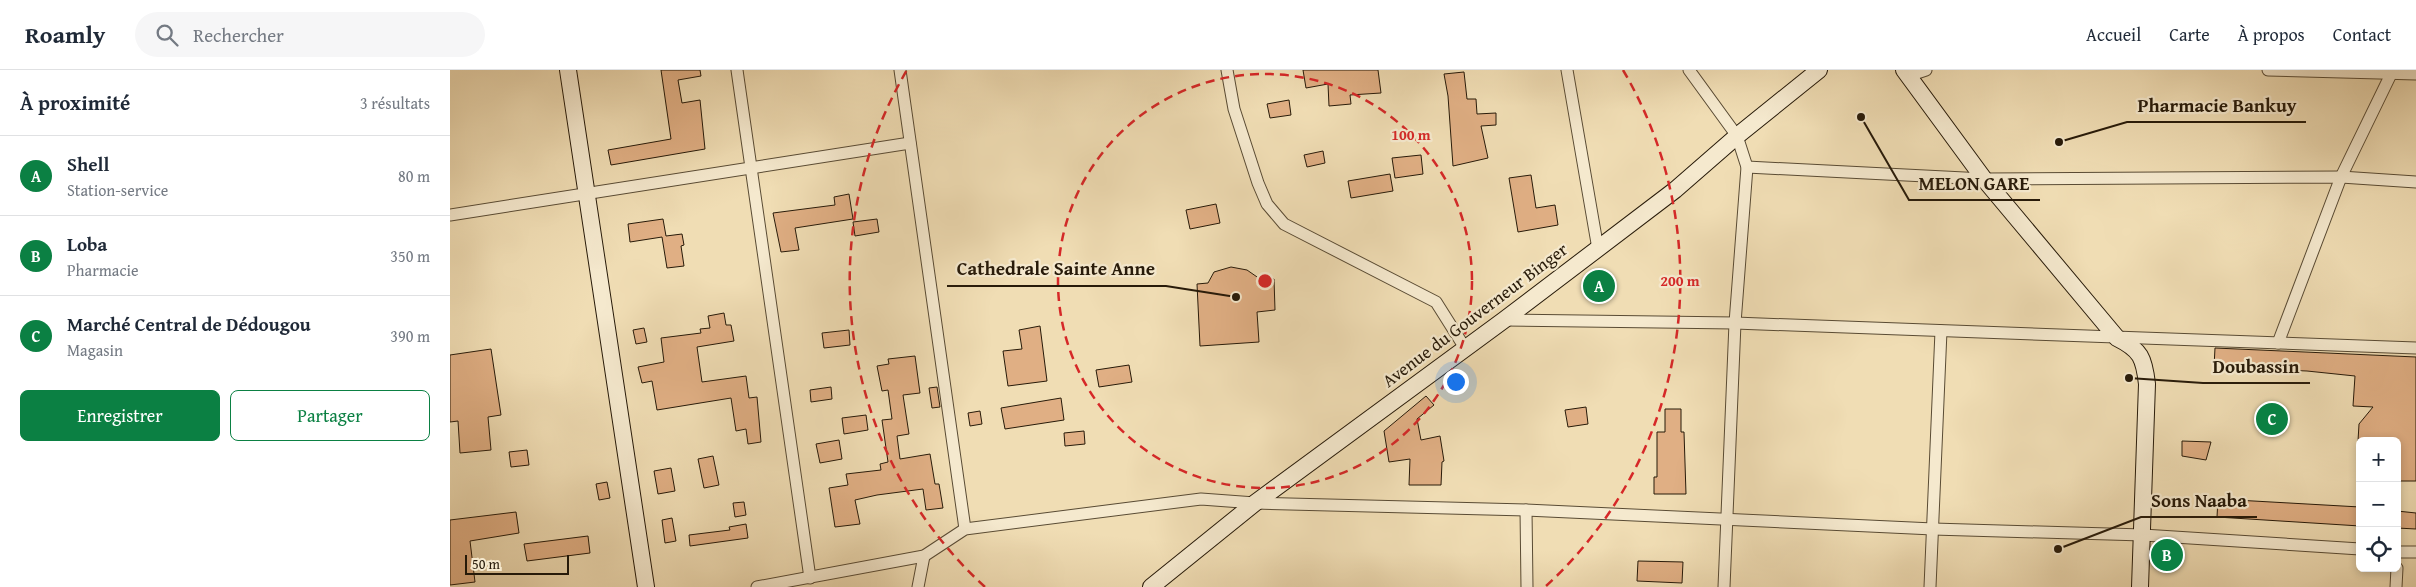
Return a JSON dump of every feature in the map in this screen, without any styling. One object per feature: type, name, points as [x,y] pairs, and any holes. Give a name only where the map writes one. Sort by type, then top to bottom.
[{"type":"street","points":[[568,70],[646,587]]},
{"type":"street","points":[[737,70],[810,578]]},
{"type":"street","points":[[900,70],[965,530]]},
{"type":"street","points":[[1227,70],[1234,109],[1258,183],[1267,204],[1284,224],[1436,302],[1465,348]]},
{"type":"street","points":[[1567,70],[1598,249]]},
{"type":"street","points":[[1689,70],[1737,136],[1747,168],[1736,323],[1724,587]]},
{"type":"street","name":"Avenue du Gouverneur Binger","points":[[1151,587],[1255,503],[1504,320],[1675,190],[1737,136],[1820,70]]},
{"type":"street","points":[[1926,70],[1906,73],[1984,179],[2117,338],[2134,346],[2145,363],[2143,534],[2140,587]]},
{"type":"street","points":[[2268,70],[2393,71],[2416,74]]},
{"type":"street","points":[[2278,343],[2341,177],[2393,71]]},
{"type":"street","points":[[450,214],[910,143]]},
{"type":"street","points":[[1747,168],[1984,179],[2341,177],[2416,182]]},
{"type":"street","points":[[1504,320],[1736,323],[2416,348]]},
{"type":"street","points":[[1930,587],[1940,331]]},
{"type":"street","points":[[757,587],[924,556],[965,530],[1201,499],[1255,503],[1526,510],[1933,528],[2143,534],[2356,549]]},
{"type":"street","points":[[1526,510],[1527,587]]},
{"type":"street","points":[[2401,552],[2416,552]]},
{"type":"street","points":[[918,587],[924,556]]},
{"type":"street","points":[[2396,572],[2396,587]]},
{"type":"street","points":[[638,587],[652,587]]},
{"type":"building","points":[[661,70],[700,70],[701,76],[678,80],[682,103],[700,100],[705,149],[611,165],[608,150],[671,139]]},
{"type":"building","points":[[1303,70],[1378,70],[1381,93],[1350,95],[1351,104],[1329,106],[1328,84],[1306,88]]},
{"type":"building","points":[[1464,72],[1467,99],[1476,99],[1477,114],[1496,113],[1496,125],[1481,126],[1488,158],[1453,166],[1448,96],[1444,74]]},
{"type":"building","points":[[1289,100],[1291,115],[1270,118],[1267,104]]},
{"type":"building","points":[[1323,151],[1325,163],[1307,167],[1304,155]]},
{"type":"building","points":[[1421,155],[1423,174],[1395,178],[1392,158]]},
{"type":"building","points":[[1390,174],[1393,191],[1351,198],[1348,181]]},
{"type":"building","points":[[1531,175],[1536,208],[1555,205],[1558,225],[1518,232],[1509,178]]},
{"type":"building","points":[[849,194],[853,219],[795,228],[799,250],[781,252],[773,213],[835,205],[834,197]]},
{"type":"building","points":[[1216,204],[1220,223],[1190,229],[1186,210]]},
{"type":"building","points":[[663,219],[666,236],[682,234],[684,245],[681,246],[684,266],[667,268],[662,237],[630,242],[628,224]]},
{"type":"building","points":[[877,219],[879,232],[855,236],[853,222]]},
{"type":"building","points":[[1231,267],[1247,270],[1260,279],[1274,279],[1275,310],[1257,312],[1259,342],[1200,346],[1197,284],[1208,283],[1214,272]]},
{"type":"building","points":[[724,313],[726,325],[731,325],[734,341],[697,347],[702,382],[746,376],[749,398],[757,397],[761,442],[748,444],[746,429],[736,431],[731,398],[657,410],[652,381],[642,383],[638,367],[664,362],[661,338],[701,333],[700,329],[710,328],[708,316]]},
{"type":"building","points":[[1040,326],[1047,381],[1008,386],[1003,351],[1022,349],[1019,330]]},
{"type":"building","points":[[644,328],[647,342],[636,344],[633,330]]},
{"type":"building","points":[[849,330],[850,345],[824,348],[822,333]]},
{"type":"building","points":[[2215,348],[2416,357],[2416,481],[2401,481],[2401,437],[2358,437],[2359,424],[2373,407],[2353,406],[2355,376],[2307,371],[2214,367]]},
{"type":"building","points":[[491,349],[501,415],[488,417],[491,450],[460,453],[458,421],[450,422],[450,355]]},
{"type":"building","points":[[915,356],[920,393],[903,395],[909,434],[897,436],[900,459],[930,454],[935,484],[939,484],[943,508],[926,510],[923,489],[877,495],[855,500],[860,524],[835,527],[829,488],[848,485],[846,474],[881,470],[880,464],[888,462],[882,420],[892,419],[888,390],[882,391],[877,366],[889,364],[888,359]]},
{"type":"building","points":[[1129,365],[1132,382],[1099,387],[1096,370]]},
{"type":"building","points":[[831,387],[832,399],[811,402],[810,390]]},
{"type":"building","points":[[937,387],[940,407],[932,408],[929,388]]},
{"type":"building","points":[[1426,396],[1434,405],[1417,419],[1421,440],[1440,436],[1444,461],[1442,462],[1441,485],[1409,485],[1410,459],[1389,462],[1384,431]]},
{"type":"building","points":[[1061,398],[1064,420],[1005,429],[1001,408]]},
{"type":"building","points":[[1586,407],[1588,424],[1568,427],[1565,410]]},
{"type":"building","points":[[1665,409],[1681,409],[1681,432],[1684,432],[1686,494],[1654,494],[1654,477],[1657,477],[1657,432],[1665,432]]},
{"type":"building","points":[[980,411],[982,424],[970,426],[968,413]]},
{"type":"building","points":[[866,415],[868,430],[844,434],[842,418]]},
{"type":"building","points":[[1084,431],[1085,444],[1065,446],[1064,433]]},
{"type":"building","points":[[839,440],[842,459],[820,463],[816,444]]},
{"type":"building","points":[[2182,441],[2211,442],[2206,460],[2182,456]]},
{"type":"building","points":[[527,450],[529,465],[511,467],[509,452]]},
{"type":"building","points":[[713,456],[719,485],[704,488],[698,459]]},
{"type":"building","points":[[671,468],[675,491],[658,494],[654,471]]},
{"type":"building","points":[[607,482],[610,498],[599,500],[596,484]]},
{"type":"building","points":[[2218,499],[2356,507],[2356,526],[2217,517]]},
{"type":"building","points":[[744,502],[746,515],[735,517],[733,503]]},
{"type":"building","points":[[2401,511],[2416,513],[2416,529],[2401,528]]},
{"type":"building","points":[[516,512],[519,533],[470,541],[475,582],[450,585],[450,520]]},
{"type":"building","points":[[672,518],[676,541],[665,543],[662,520]]},
{"type":"building","points":[[746,524],[748,538],[690,546],[689,535],[730,530],[729,527]]},
{"type":"building","points":[[588,536],[590,553],[527,561],[524,544]]},
{"type":"building","points":[[1638,561],[1683,562],[1682,583],[1637,581]]},
{"type":"place","name":"MELON GARE","points":[[1861,117]]},
{"type":"place","name":"Pharmacie Bankuy","points":[[2059,142]]},
{"type":"place","name":"Shell","points":[[1599,286]]},
{"type":"place","name":"Cathedrale Sainte Anne","points":[[1236,297]]},
{"type":"place","name":"Doubassin","points":[[2129,378]]},
{"type":"place","name":"Marché Central de Dédougou","points":[[2272,419]]},
{"type":"place","name":"Sons Naaba","points":[[2058,549]]},
{"type":"place","name":"Loba","points":[[2167,555]]}]
